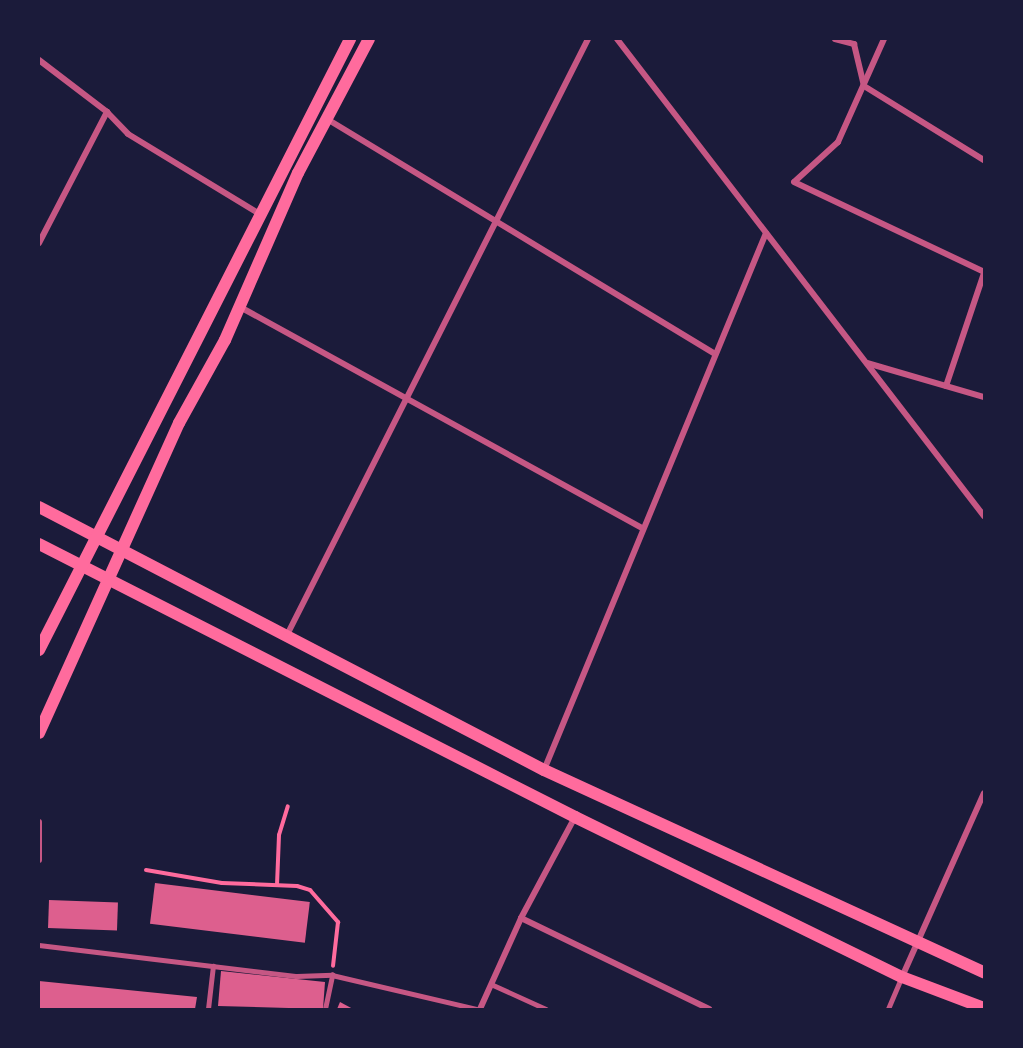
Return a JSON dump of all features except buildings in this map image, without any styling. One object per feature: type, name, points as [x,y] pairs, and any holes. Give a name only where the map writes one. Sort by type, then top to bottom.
[{"type":"main road","points":[[39,650],[350,39]]},
{"type":"main road","points":[[39,733],[109,582],[120,552],[239,307],[298,173],[369,39]]},
{"type":"main road","points":[[39,507],[97,537],[120,552],[288,633],[544,770],[915,943],[984,972]]},
{"type":"main road","points":[[39,544],[109,582],[575,818],[902,977],[984,1008]]},
{"type":"street","points":[[288,633],[588,39]]},
{"type":"street","points":[[617,39],[984,516]]},
{"type":"street","points":[[835,39],[854,44],[864,86],[984,160]]},
{"type":"street","points":[[884,39],[838,142],[794,182],[984,272],[946,386]]},
{"type":"street","points":[[39,60],[107,112],[128,134],[261,214]]},
{"type":"street","points":[[39,243],[107,112]]},
{"type":"street","points":[[327,119],[715,354]]},
{"type":"street","points":[[544,770],[642,528],[766,233]]},
{"type":"street","points":[[239,307],[642,528]]},
{"type":"street","points":[[866,363],[984,397]]},
{"type":"street","points":[[902,977],[915,943],[984,793]]},
{"type":"street","points":[[479,1009],[521,918],[575,818]]},
{"type":"street","points":[[39,822],[39,860]]},
{"type":"street","points":[[521,918],[709,1009]]},
{"type":"lane","points":[[39,945],[213,966],[332,975],[479,1009]]},
{"type":"lane","points":[[208,1009],[213,966]]},
{"type":"lane","points":[[325,1009],[332,975]]},
{"type":"lane","points":[[888,1009],[902,977]]},
{"type":"lane","points":[[491,984],[546,1009]]},
{"type":"path","points":[[277,885],[279,836],[288,806]]},
{"type":"path","points":[[146,870],[222,883],[277,885],[310,890],[338,922],[332,975]]}]
